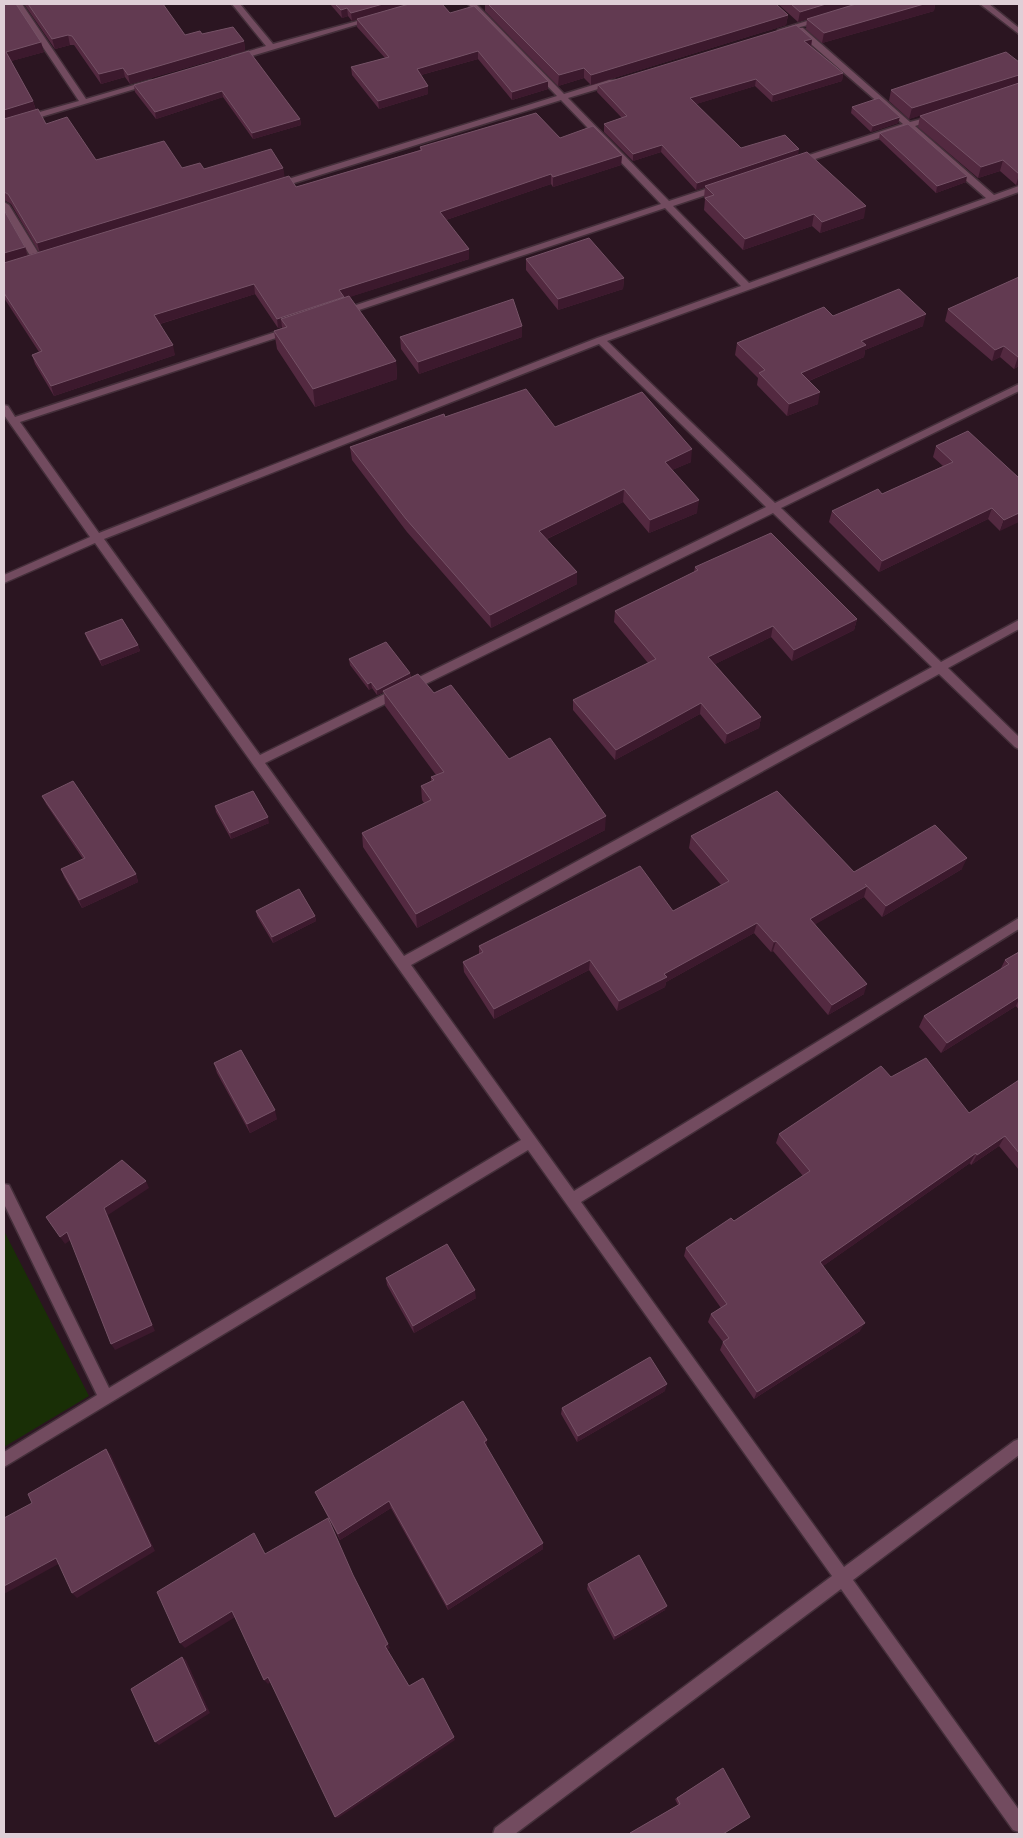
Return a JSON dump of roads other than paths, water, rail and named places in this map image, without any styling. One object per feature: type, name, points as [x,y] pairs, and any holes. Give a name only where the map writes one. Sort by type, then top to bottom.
[{"type":"street","points":[[18,4],[84,102]]},
{"type":"street","points":[[236,4],[272,48]]},
{"type":"street","points":[[472,4],[747,287]]},
{"type":"street","points":[[984,4],[1019,32]]},
{"type":"street","points":[[777,32],[792,23],[833,15]]},
{"type":"street","points":[[225,61],[377,18]]},
{"type":"street","points":[[792,23],[992,198]]},
{"type":"street","points":[[4,125],[159,80]]},
{"type":"street","points":[[263,190],[619,80]]},
{"type":"street","points":[[789,165],[946,113]]},
{"type":"street","points":[[336,315],[733,183]]},
{"type":"street","points":[[4,579],[97,538],[600,340],[1019,189]]},
{"type":"street","points":[[4,205],[38,259]]},
{"type":"street","points":[[13,422],[298,327]]},
{"type":"street","points":[[600,340],[1019,744]]},
{"type":"street","points":[[257,762],[1019,387]]},
{"type":"street","points":[[4,408],[1019,1824]]},
{"type":"street","points":[[402,964],[1019,624]]},
{"type":"street","points":[[572,1200],[1019,923]]},
{"type":"street","points":[[4,1460],[530,1142]]},
{"type":"street","points":[[4,1190],[106,1398]]},
{"type":"street","points":[[501,1834],[1019,1446]]}]
